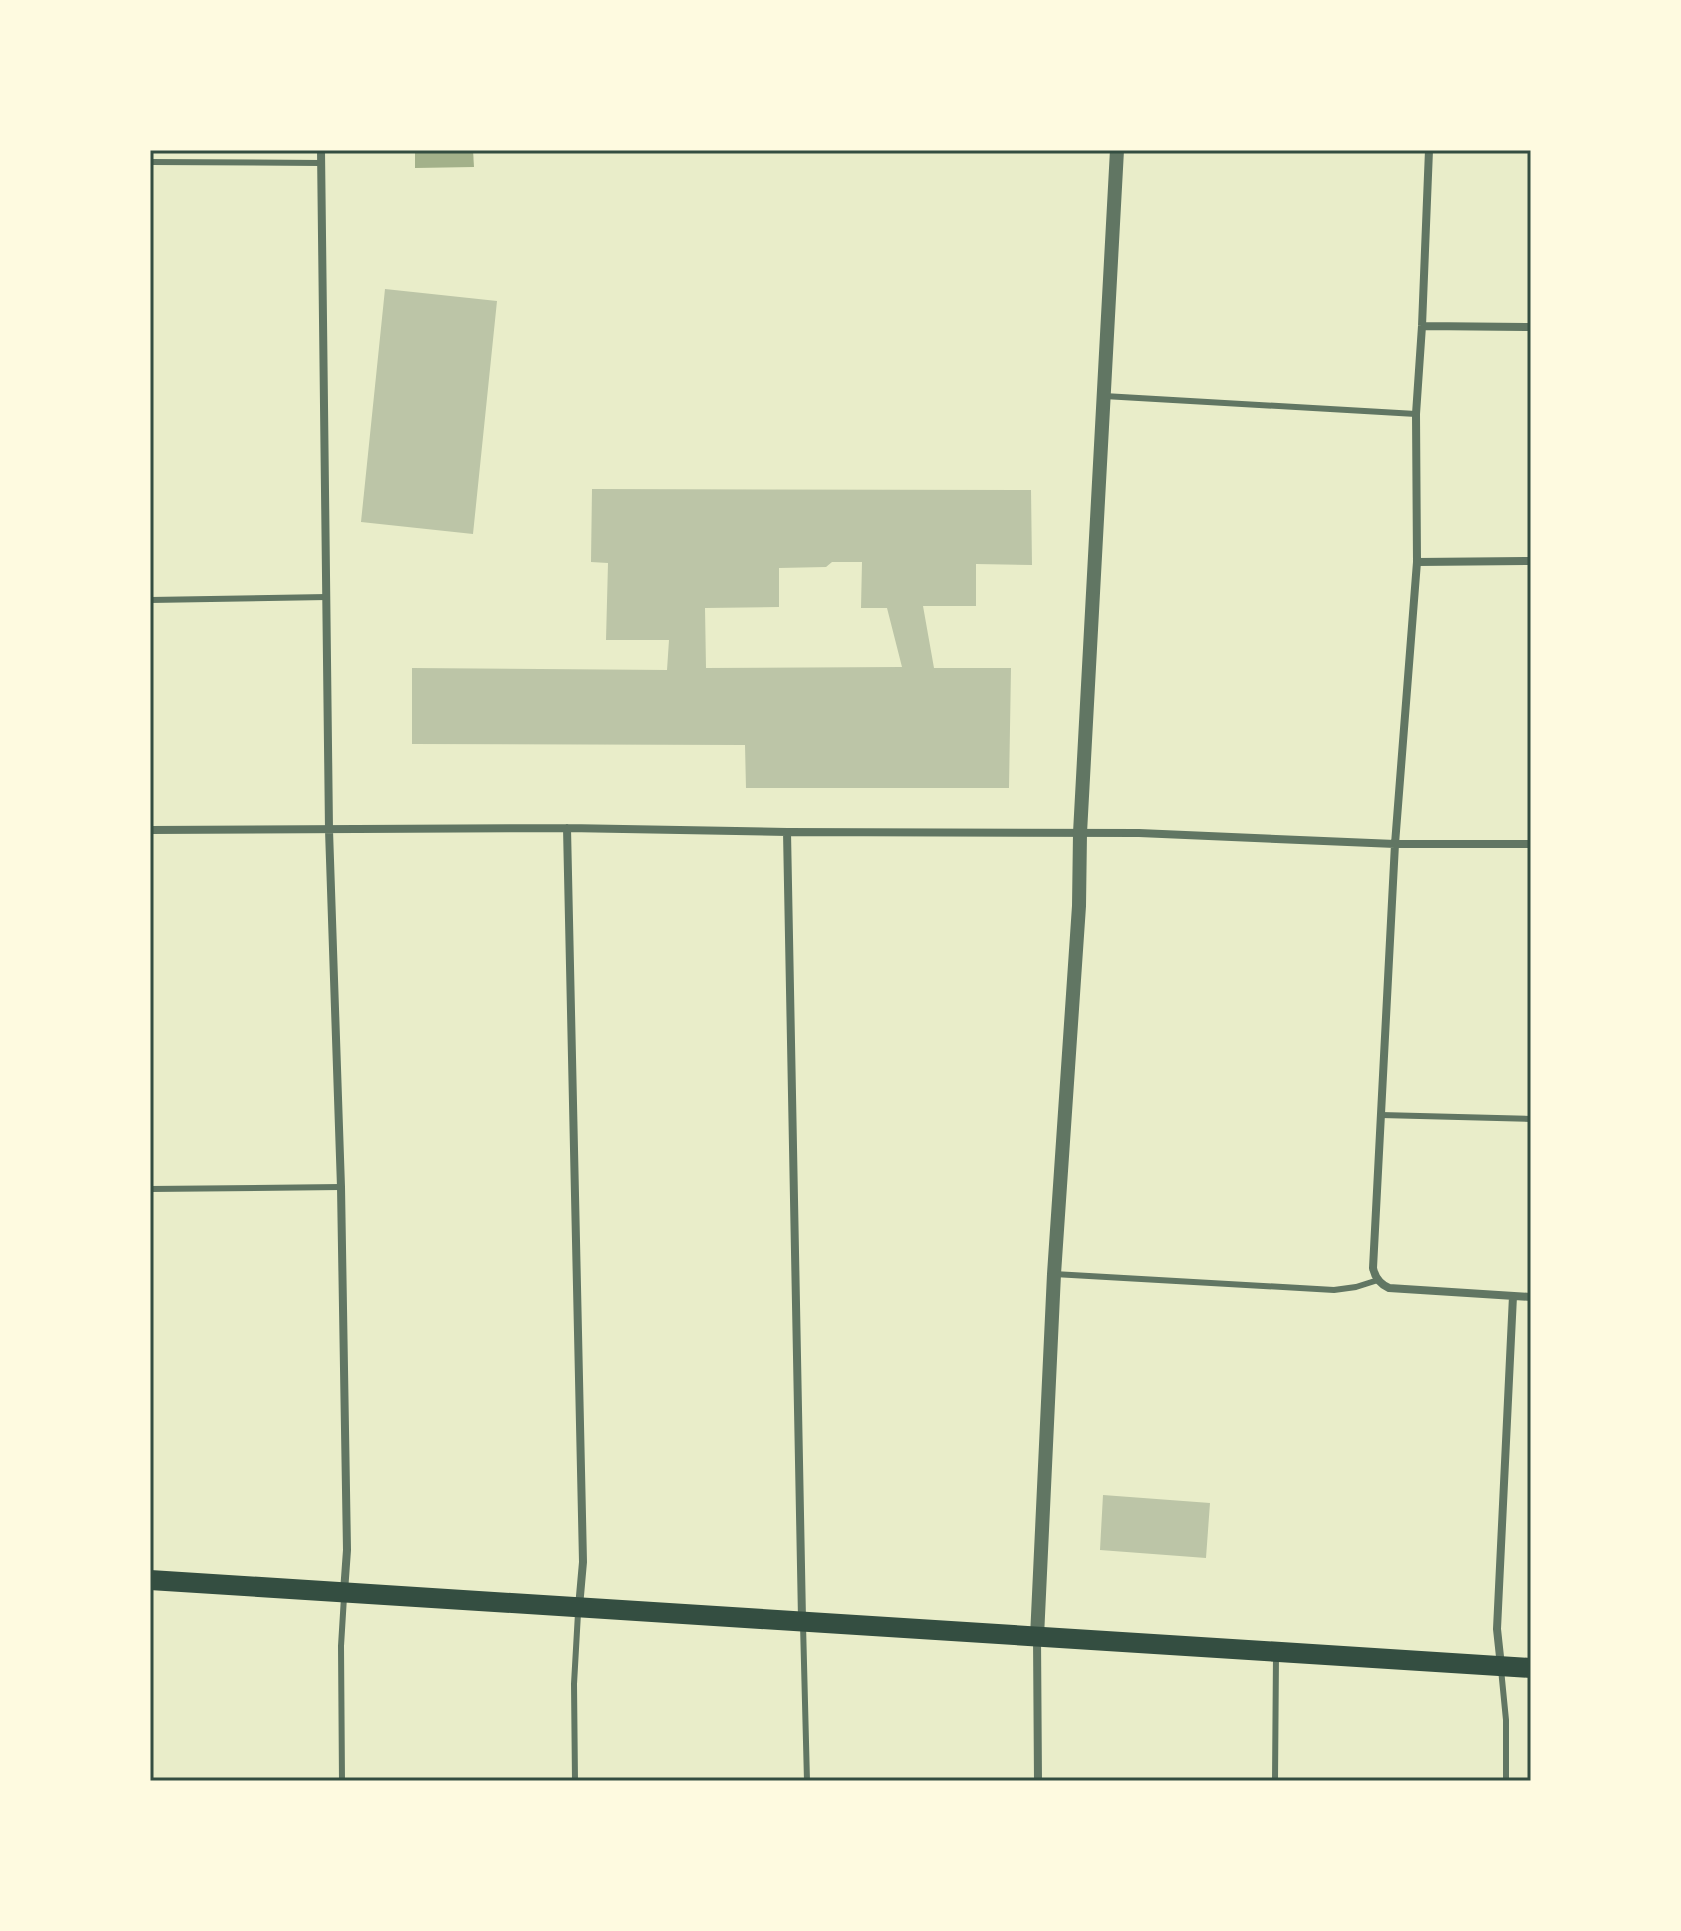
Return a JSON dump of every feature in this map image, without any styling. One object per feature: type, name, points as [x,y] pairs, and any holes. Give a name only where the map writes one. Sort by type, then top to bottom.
[{"type":"main road","points":[[150,1580],[1531,1668]]},
{"type":"street","points":[[321,150],[329,830],[341,1187],[347,1550],[344,1593]]},
{"type":"street","points":[[1038,1781],[1037,1637],[1054,1274],[1079,906],[1080,833],[1117,150]]},
{"type":"street","points":[[1429,150],[1416,414],[1417,562],[1395,844],[1373,1268],[1378,1280],[1389,1288],[1531,1297]]},
{"type":"street","points":[[1422,326],[1531,327]]},
{"type":"street","points":[[1417,562],[1531,561]]},
{"type":"street","points":[[150,830],[567,828],[1139,833],[1395,844],[1531,844]]},
{"type":"street","points":[[567,828],[583,1562],[579,1607]]},
{"type":"street","points":[[787,832],[802,1621]]},
{"type":"street","points":[[1501,1666],[1497,1629],[1513,1296]]},
{"type":"lane","points":[[150,162],[321,163]]},
{"type":"lane","points":[[1103,396],[1416,414]]},
{"type":"lane","points":[[150,600],[327,597]]},
{"type":"lane","points":[[1381,1115],[1531,1119]]},
{"type":"lane","points":[[150,1189],[341,1187]]},
{"type":"lane","points":[[1054,1274],[1334,1290],[1378,1280]]},
{"type":"lane","points":[[342,1781],[341,1646],[344,1593]]},
{"type":"lane","points":[[575,1781],[574,1684],[579,1607]]},
{"type":"lane","points":[[802,1621],[807,1781]]},
{"type":"lane","points":[[1275,1781],[1276,1652]]},
{"type":"lane","points":[[1501,1666],[1506,1720],[1506,1781]]},
{"type":"shaded area","points":[[415,150],[473,150],[474,167],[415,168]]},
{"type":"building","points":[[385,289],[497,301],[473,534],[361,522]]},
{"type":"building","points":[[592,489],[1031,490],[1032,565],[976,564],[976,606],[923,606],[934,668],[1011,668],[1009,788],[746,788],[745,745],[412,744],[412,668],[667,670],[669,640],[606,640],[608,563],[591,562]],"holes":[[[862,562],[861,608],[887,608],[902,667],[706,668],[705,608],[779,607],[779,568]]]},
{"type":"building","points":[[1103,1495],[1210,1503],[1206,1558],[1100,1550]]}]
